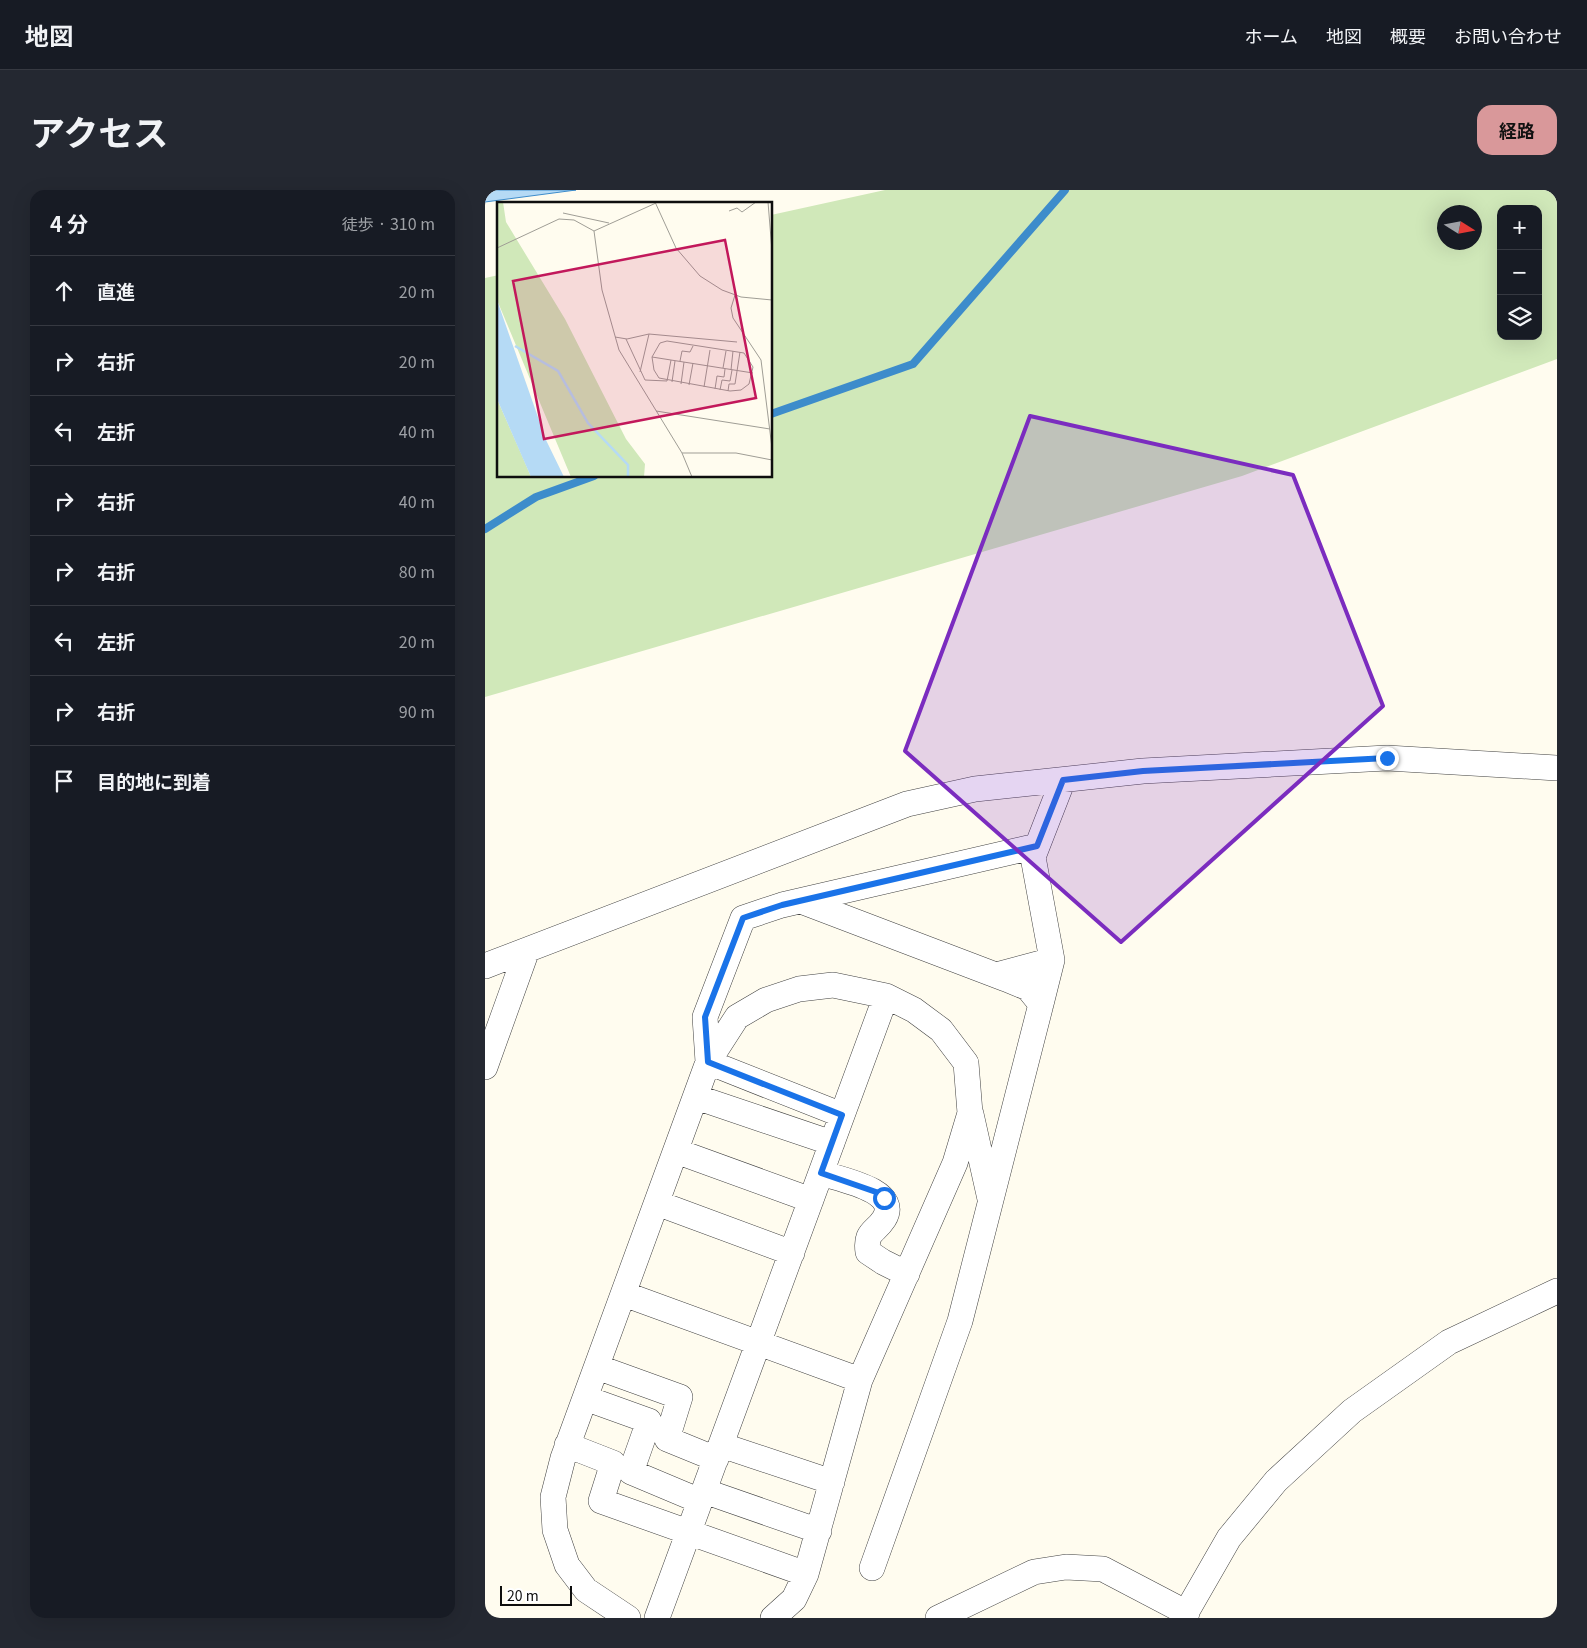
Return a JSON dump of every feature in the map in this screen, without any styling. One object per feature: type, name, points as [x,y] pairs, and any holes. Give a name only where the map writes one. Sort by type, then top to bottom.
[{"type":"street","points":[[485,966],[907,804],[975,789],[1143,771],[1387,758],[1557,768]]},
{"type":"street","points":[[872,1568],[960,1321],[1052,960],[1033,857],[1063,780]]},
{"type":"street","points":[[708,1062],[705,1017],[743,918],[801,901],[1037,846]]},
{"type":"street","points":[[801,901],[1028,988],[1041,1004]]},
{"type":"street","points":[[485,1067],[527,950]]},
{"type":"street","points":[[996,975],[1052,960]]},
{"type":"street","points":[[628,1618],[586,1590],[567,1565],[555,1530],[553,1497],[567,1445],[708,1062],[737,1017],[766,1000],[799,989],[833,986],[886,996],[913,1010],[941,1030],[966,1063],[971,1113],[991,1204]]},
{"type":"street","points":[[657,1618],[886,996]]},
{"type":"street","points":[[708,1062],[842,1115]]},
{"type":"street","points":[[696,1097],[832,1143]]},
{"type":"street","points":[[773,1618],[793,1599],[805,1574],[819,1531],[860,1380],[955,1164],[971,1113]]},
{"type":"street","points":[[676,1151],[811,1200]]},
{"type":"street","points":[[821,1173],[876,1192],[884,1198],[887,1206],[885,1218],[869,1236],[867,1243],[869,1252],[883,1262],[907,1274]]},
{"type":"street","points":[[657,1202],[792,1253]]},
{"type":"street","points":[[938,1618],[1034,1572],[1066,1567],[1103,1569],[1185,1616],[1229,1538],[1270,1488],[1352,1411],[1449,1342],[1557,1291]]},
{"type":"street","points":[[624,1294],[860,1380]]},
{"type":"street","points":[[597,1367],[680,1397],[667,1439],[832,1482]]},
{"type":"street","points":[[585,1398],[649,1421],[631,1472],[702,1496],[819,1531]]},
{"type":"street","points":[[567,1445],[613,1463],[601,1501],[805,1574]]},
{"type":"highlighted area","points":[[1030,416],[1293,475],[1383,706],[1121,942],[905,751]]},
{"type":"green space","points":[[885,190],[1557,190],[1557,359],[1242,476],[485,697],[485,278],[497,275],[497,478],[773,478],[773,215]]},
{"type":"water","points":[[485,190],[576,190],[485,202]]},
{"type":"waterway","points":[[773,413],[913,364],[1065,190]]},
{"type":"waterway","points":[[485,529],[536,497],[588,478]]},
{"type":"route","points":[[884,1198],[876,1192],[821,1173],[842,1115],[708,1062],[705,1017],[743,918],[782,905],[1037,846],[1063,780],[1143,771],[1387,758]]}]
